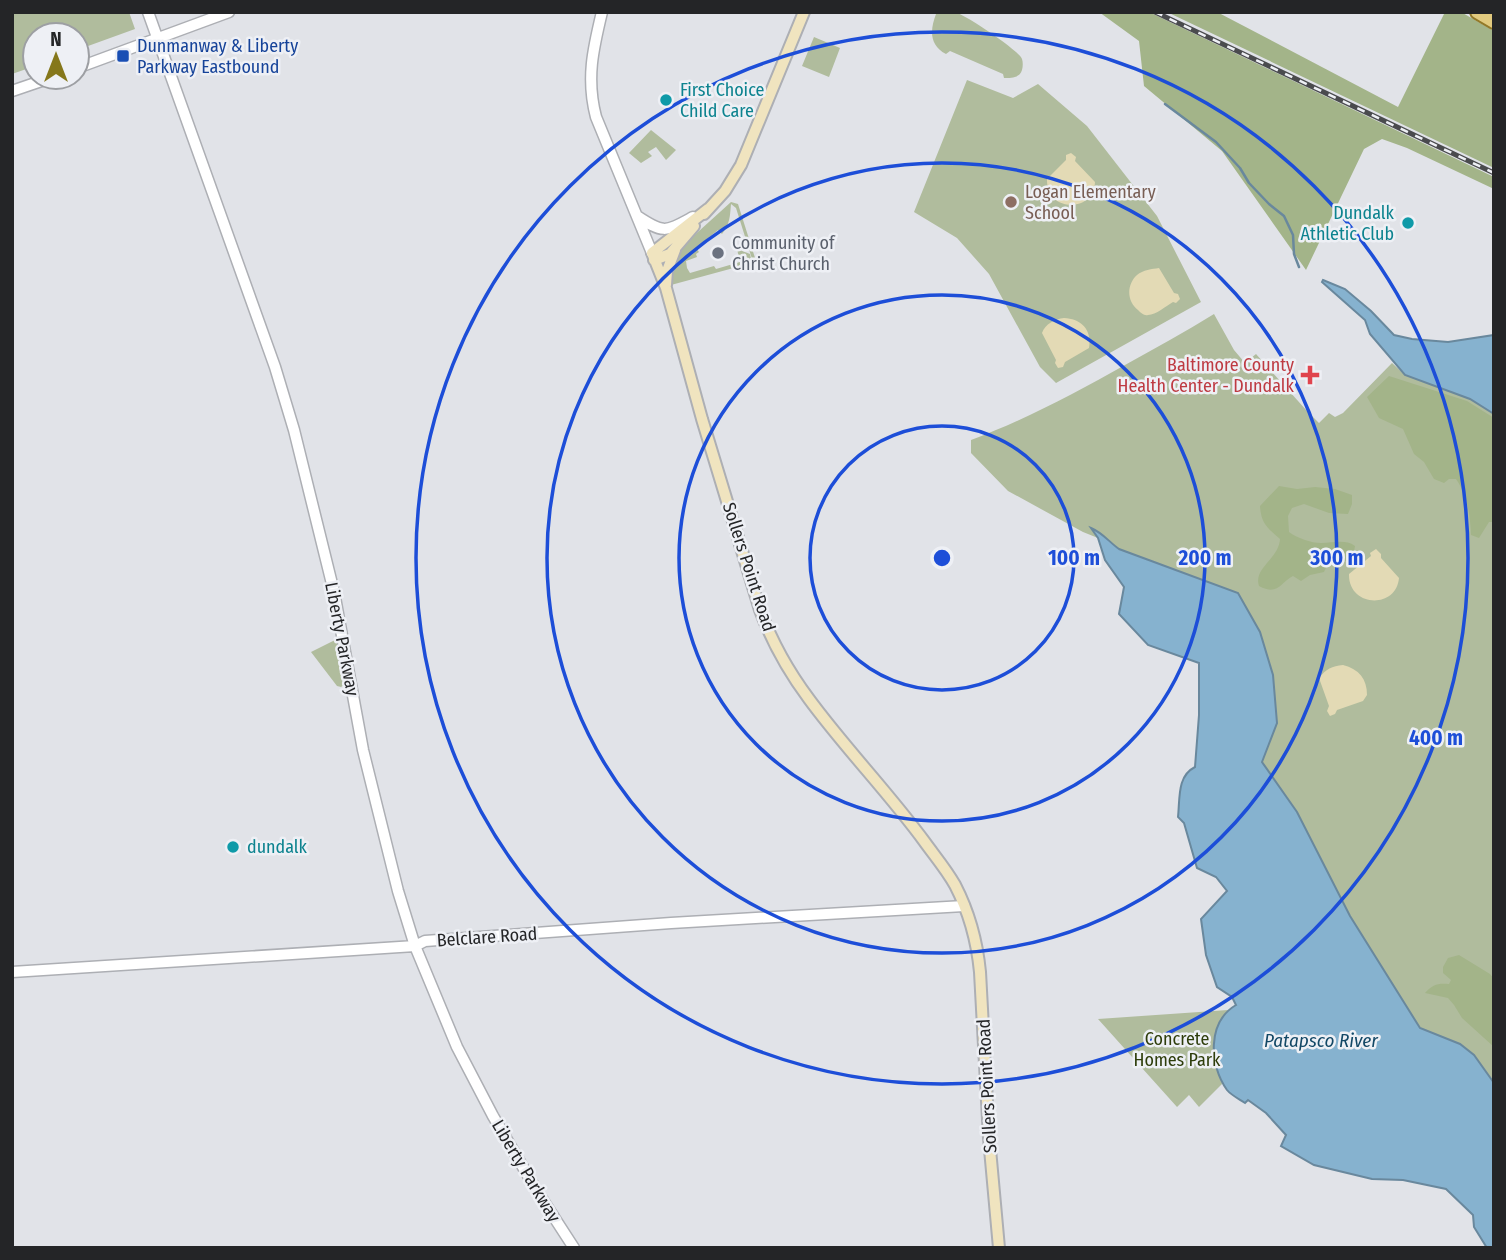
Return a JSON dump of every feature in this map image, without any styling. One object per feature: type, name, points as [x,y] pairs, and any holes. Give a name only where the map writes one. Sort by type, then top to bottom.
[{"type":"main road","points":[[653,257],[670,254],[724,191],[741,165],[804,12]]},
{"type":"main road","points":[[1477,12],[1494,22]]},
{"type":"main road","points":[[653,257],[708,209]]},
{"type":"main road","points":[[666,288],[667,271],[679,244]]},
{"type":"main road","name":"Sollers Point Road","points":[[653,257],[666,288],[702,419],[770,636],[811,701],[940,863],[964,906],[978,949],[989,1138],[999,1248]]},
{"type":"street","name":"Liberty Parkway","points":[[148,12],[271,356],[294,430],[334,592],[363,750],[398,891],[415,946],[457,1047],[492,1116],[574,1248]]},
{"type":"street","points":[[91,63],[229,12]]},
{"type":"street","name":"Sollers Point Road","points":[[602,12],[592,60],[591,98],[596,117],[653,257]]},
{"type":"street","points":[[636,216],[653,226],[670,229],[708,209]]},
{"type":"street","name":"Belclare Road","points":[[12,972],[286,956],[415,946],[425,941],[671,923],[964,906]]},
{"type":"green space","points":[[12,12],[129,12],[135,29],[91,45],[91,21],[21,21],[21,71],[12,74]]},
{"type":"green space","points":[[1099,12],[1149,12],[1494,177],[1494,189],[1382,139],[1364,149],[1306,270],[1222,151],[1144,86],[1139,41]]},
{"type":"green space","points":[[1167,12],[1217,12],[1398,107],[1445,12],[1461,12],[1494,31],[1494,168]]},
{"type":"green space","points":[[936,14],[960,14],[1002,41],[1022,59],[1021,73],[1015,77],[1004,78],[1003,74],[950,51],[946,54],[940,50],[932,37]]},
{"type":"green space","points":[[814,37],[840,48],[829,77],[802,66]]},
{"type":"green space","points":[[967,80],[1013,98],[1038,84],[1087,126],[1157,216],[1201,302],[1056,383],[1040,367],[989,274],[957,238],[914,212]]},
{"type":"green space","points":[[651,130],[676,150],[666,160],[656,147],[648,152],[652,156],[641,163],[629,153]]},
{"type":"green space","points":[[731,202],[738,204],[756,261],[753,262],[736,208],[731,204],[725,230],[722,234],[718,230],[696,248],[699,252],[697,257],[686,261],[687,268],[690,273],[740,262],[737,249],[750,254],[752,263],[671,285],[678,250]]},
{"type":"green space","points":[[1214,314],[1234,350],[1245,363],[1256,354],[1319,423],[1329,413],[1335,417],[1343,413],[1392,363],[1405,375],[1470,399],[1494,414],[1494,1083],[1474,1055],[1460,1044],[1420,1028],[1350,916],[1297,812],[1261,762],[1277,723],[1141,559],[1119,549],[1096,531],[1092,529],[1098,538],[1008,491],[971,453],[971,440],[1069,396]]},
{"type":"green space","points":[[1389,376],[1467,401],[1494,418],[1494,522],[1489,522],[1479,538],[1471,535],[1468,506],[1456,479],[1449,479],[1444,483],[1434,479],[1424,462],[1414,454],[1403,429],[1379,418],[1367,397]]},
{"type":"green space","points":[[1279,486],[1335,489],[1352,495],[1348,514],[1329,513],[1304,504],[1292,508],[1288,516],[1289,532],[1300,538],[1317,543],[1343,542],[1355,546],[1353,557],[1346,561],[1329,561],[1324,572],[1310,575],[1301,581],[1293,576],[1270,590],[1259,586],[1258,580],[1279,546],[1280,539],[1266,525],[1260,506]]},
{"type":"green space","points":[[337,639],[345,684],[341,687],[337,686],[311,652]]},
{"type":"green space","points":[[1459,955],[1494,979],[1494,1047],[1462,1018],[1448,998],[1425,993],[1436,985],[1449,984],[1451,980],[1443,973],[1443,967],[1448,958]]},
{"type":"green space","name":"Concrete Homes Park","points":[[1228,1010],[1218,1027],[1216,1068],[1223,1083],[1199,1107],[1189,1095],[1177,1107],[1098,1019]]},
{"type":"sand","points":[[1071,153],[1095,182],[1093,192],[1087,199],[1070,205],[1054,198],[1047,179],[1066,160],[1066,155]]},
{"type":"sand","points":[[1159,268],[1180,299],[1154,314],[1145,315],[1132,303],[1129,293],[1131,284],[1139,273]]},
{"type":"sand","points":[[1064,318],[1081,323],[1090,342],[1089,348],[1058,368],[1042,333],[1045,327]]},
{"type":"sand","points":[[1376,549],[1399,578],[1390,596],[1372,600],[1356,593],[1349,574]]},
{"type":"sand","points":[[1343,665],[1361,676],[1366,684],[1367,695],[1363,701],[1337,710],[1330,716],[1319,678],[1330,668]]},
{"type":"water","points":[[1323,280],[1345,289],[1394,335],[1448,342],[1494,335],[1494,414],[1470,399],[1405,375],[1370,334],[1365,320],[1322,282]]},
{"type":"water","name":"Patapsco River","points":[[1091,528],[1119,549],[1238,593],[1260,632],[1273,675],[1277,723],[1262,762],[1297,812],[1350,916],[1420,1028],[1460,1044],[1474,1055],[1494,1083],[1494,1248],[1487,1248],[1474,1227],[1473,1215],[1446,1189],[1403,1180],[1372,1179],[1314,1165],[1281,1146],[1286,1135],[1266,1113],[1248,1100],[1245,1103],[1231,1094],[1221,1080],[1214,1057],[1216,1033],[1220,1022],[1236,1005],[1232,997],[1217,987],[1206,955],[1201,919],[1227,891],[1216,877],[1197,868],[1184,823],[1178,817],[1182,782],[1195,767],[1199,663],[1148,645],[1119,614],[1124,587],[1105,560],[1098,538]]},
{"type":"waterway","points":[[1165,104],[1216,142],[1240,168],[1249,183],[1284,216],[1293,235],[1294,254],[1299,267]]},
{"type":"railway","points":[[1155,12],[1494,173]]},
{"type":"place","name":"Dunmanway & Liberty Parkway Eastbound","points":[[123,56]]},
{"type":"place","name":"First Choice Child Care","points":[[666,100]]},
{"type":"place","name":"Logan Elementary School","points":[[1011,202]]},
{"type":"place","name":"Dundalk Athletic Club","points":[[1408,223]]},
{"type":"place","name":"Community of Christ Church","points":[[718,253]]},
{"type":"place","name":"Baltimore County Health Center - Dundalk","points":[[1310,375]]},
{"type":"place","name":"dundalk","points":[[233,847]]}]
